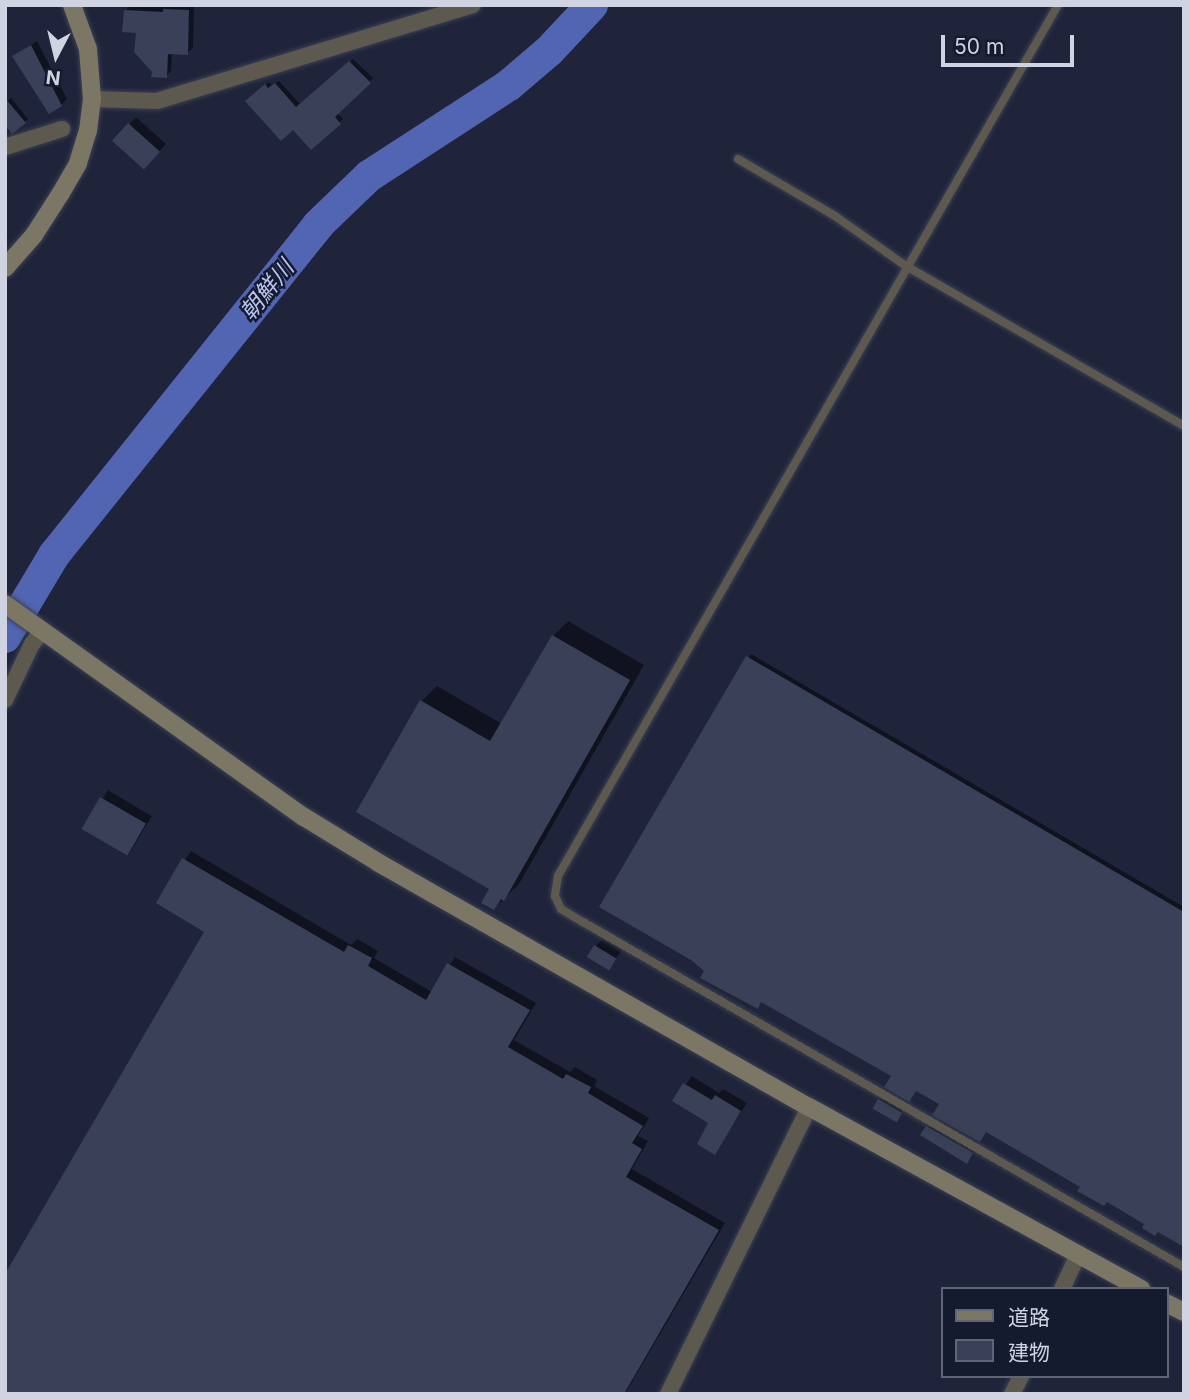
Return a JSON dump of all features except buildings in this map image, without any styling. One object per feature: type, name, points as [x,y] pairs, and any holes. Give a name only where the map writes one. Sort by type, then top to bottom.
[{"type":"street","points":[[5,268],[34,235],[78,163],[88,131],[92,99],[88,49],[72,5]]},
{"type":"street","points":[[92,99],[157,101],[473,5]]},
{"type":"street","points":[[5,147],[62,129]]},
{"type":"street","points":[[5,604],[304,817],[809,1107],[1137,1287]]},
{"type":"street","points":[[5,700],[38,627]]},
{"type":"street","points":[[668,1394],[809,1107]]},
{"type":"street","points":[[1063,1287],[1078,1255]]},
{"type":"street","points":[[1168,1304],[1184,1312]]},
{"type":"street","points":[[1012,1394],[1020,1378]]},
{"type":"lane","points":[[1058,5],[558,876],[554,885],[555,896],[561,909],[572,916],[1183,1267]]},
{"type":"lane","points":[[738,159],[835,215],[906,266],[1184,426]]},
{"type":"waterway","name":"朝鮮川","points":[[5,637],[54,555],[318,225],[369,176],[509,85],[549,51],[592,5]]}]
